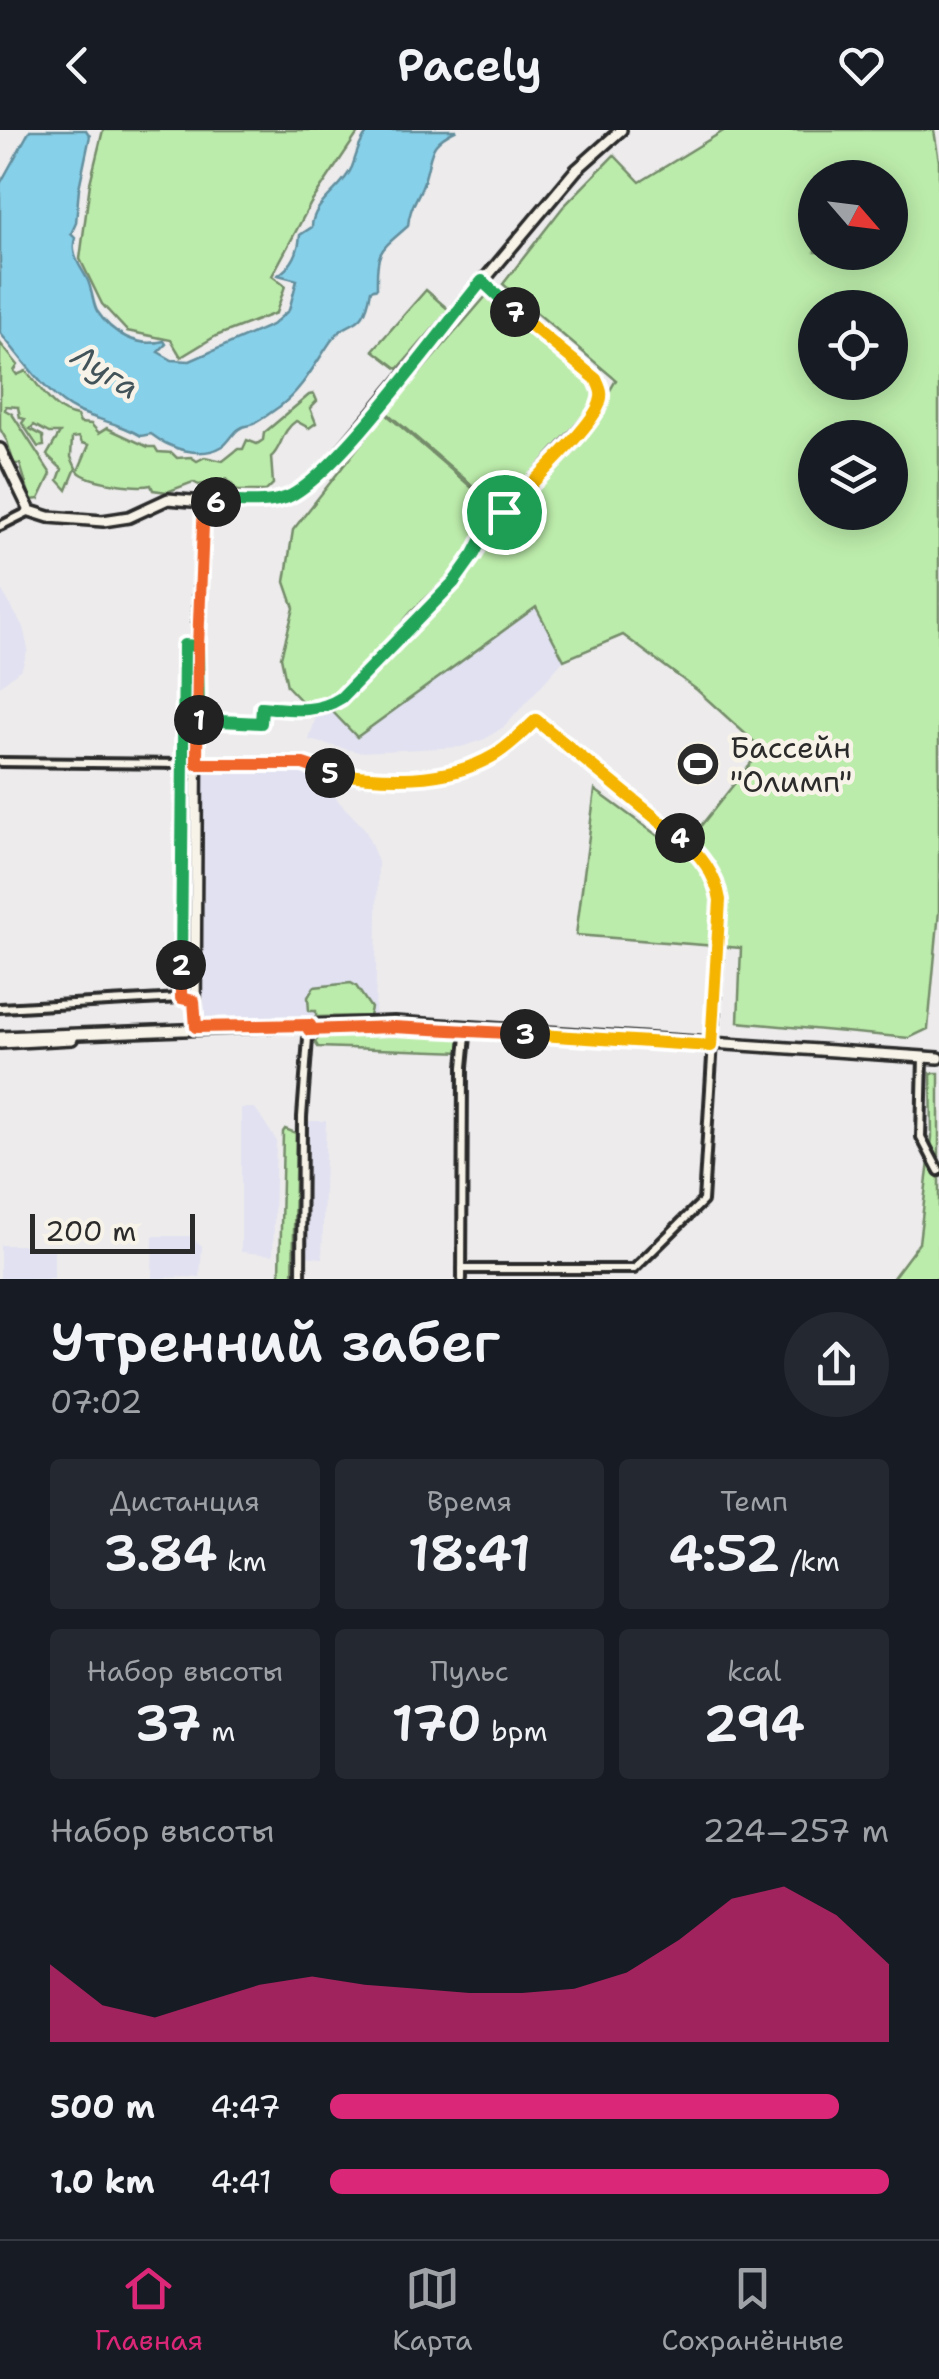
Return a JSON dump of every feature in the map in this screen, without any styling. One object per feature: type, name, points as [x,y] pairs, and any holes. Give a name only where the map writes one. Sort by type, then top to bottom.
[{"type":"street","points":[[0,526],[30,511],[49,517],[114,521],[168,499],[274,501],[302,489],[336,456],[576,170],[621,130]]},
{"type":"street","points":[[197,720],[261,723],[262,707],[308,710],[325,708],[341,698],[454,582],[486,531],[600,407],[602,393],[596,379],[482,281]]},
{"type":"street","points":[[0,448],[30,511]]},
{"type":"street","points":[[196,1027],[198,646],[204,502]]},
{"type":"street","points":[[181,998],[184,645],[198,646]]},
{"type":"street","points":[[197,764],[303,764],[319,772],[345,775],[428,777],[466,769],[493,757],[536,720],[695,849],[718,886],[719,946],[703,1201],[634,1270],[462,1269]]},
{"type":"street","points":[[0,762],[183,764]]},
{"type":"street","points":[[0,1008],[181,998],[194,1001]]},
{"type":"street","points":[[0,1040],[394,1022],[939,1060]]},
{"type":"street","points":[[0,1040],[196,1027],[309,1028]]},
{"type":"street","points":[[301,1279],[302,1117],[309,1028]]},
{"type":"street","points":[[462,1279],[462,1067],[467,1028]]},
{"type":"street","points":[[923,1059],[921,1137],[939,1170]]},
{"type":"shaded area","points":[[0,587],[23,627],[28,649],[22,668],[0,686]]},
{"type":"shaded area","points":[[537,607],[564,660],[505,726],[485,739],[461,747],[359,752],[309,740],[318,710],[330,709],[356,736]]},
{"type":"shaded area","points":[[197,764],[303,764],[365,829],[378,862],[375,1023],[195,1027]]},
{"type":"shaded area","points":[[241,1108],[255,1108],[276,1140],[273,1255],[241,1252]]},
{"type":"shaded area","points":[[308,1121],[326,1121],[322,1258],[305,1256]]},
{"type":"shaded area","points":[[153,1236],[190,1236],[202,1246],[200,1277],[152,1278]]},
{"type":"shaded area","points":[[0,1245],[54,1245],[54,1279],[0,1279]]},
{"type":"green space","points":[[103,130],[360,130],[311,203],[272,276],[285,286],[276,313],[216,336],[181,357],[171,340],[127,331],[102,304],[80,259],[90,183]]},
{"type":"green space","points":[[725,130],[934,130],[939,161],[939,911],[928,1029],[909,1038],[738,1022],[741,948],[576,935],[595,790],[680,852],[762,749],[697,690],[623,635],[564,660],[536,607],[357,737],[333,712],[489,538],[576,449],[616,380],[503,284],[563,207],[614,155],[640,182]]},
{"type":"green space","points":[[426,290],[449,310],[398,369],[373,350]]},
{"type":"green space","points":[[487,295],[591,381],[596,408],[500,509],[386,412]]},
{"type":"green space","points":[[0,343],[18,365],[14,371],[17,375],[26,371],[54,405],[77,416],[80,423],[91,424],[99,433],[107,428],[177,458],[223,461],[243,449],[247,440],[257,444],[263,440],[264,433],[314,394],[317,401],[310,408],[316,423],[309,428],[296,421],[287,430],[271,457],[273,484],[266,491],[238,491],[227,479],[199,485],[193,482],[167,492],[153,490],[151,485],[101,481],[78,471],[89,445],[79,437],[72,438],[71,457],[76,468],[67,490],[58,480],[62,469],[47,455],[60,433],[49,433],[34,425],[30,429],[43,436],[44,446],[38,447],[22,423],[25,419],[20,418],[18,407],[6,406],[5,410],[12,414],[51,474],[39,499],[31,500],[20,464],[14,464],[0,429]]},
{"type":"green space","points":[[385,413],[499,511],[468,556],[413,610],[355,684],[341,696],[308,708],[287,686],[281,657],[294,608],[285,582],[293,530]]},
{"type":"green space","points":[[351,983],[371,1008],[369,1016],[316,1017],[316,1011],[309,1011],[308,997],[314,987]]},
{"type":"green space","points":[[321,1035],[460,1035],[464,1052],[318,1047],[315,1042]]},
{"type":"green space","points":[[931,1073],[939,1073],[939,1279],[892,1279],[919,1243],[932,1137]]},
{"type":"green space","points":[[285,1129],[296,1133],[293,1279],[280,1276]]},
{"type":"water","name":"Луга","points":[[30,130],[86,130],[90,136],[71,234],[75,238],[75,256],[97,311],[126,337],[154,343],[164,341],[166,344],[158,352],[172,360],[190,361],[272,325],[289,310],[297,280],[278,275],[294,258],[300,235],[312,227],[322,203],[348,175],[369,130],[457,130],[440,140],[433,150],[408,226],[382,252],[377,265],[377,288],[371,290],[360,319],[338,333],[301,385],[279,407],[241,427],[223,446],[195,452],[176,448],[151,434],[141,436],[66,405],[45,387],[0,333],[0,184]]},
{"type":"place","name":"Бассейн \"Олимп\"","points":[[698,764]]},
{"type":"route","points":[[504,512],[486,531],[454,582],[358,684],[325,708],[262,707],[261,723],[214,720],[197,720],[198,646],[184,645],[181,998],[194,1001],[196,1027],[393,1027],[711,1046],[719,946],[718,886],[695,849],[536,720],[493,757],[466,769],[428,777],[345,775],[286,763],[197,764],[198,646],[204,502],[274,501],[302,489],[363,426],[482,281],[596,379],[602,393],[600,407],[504,512]]}]
